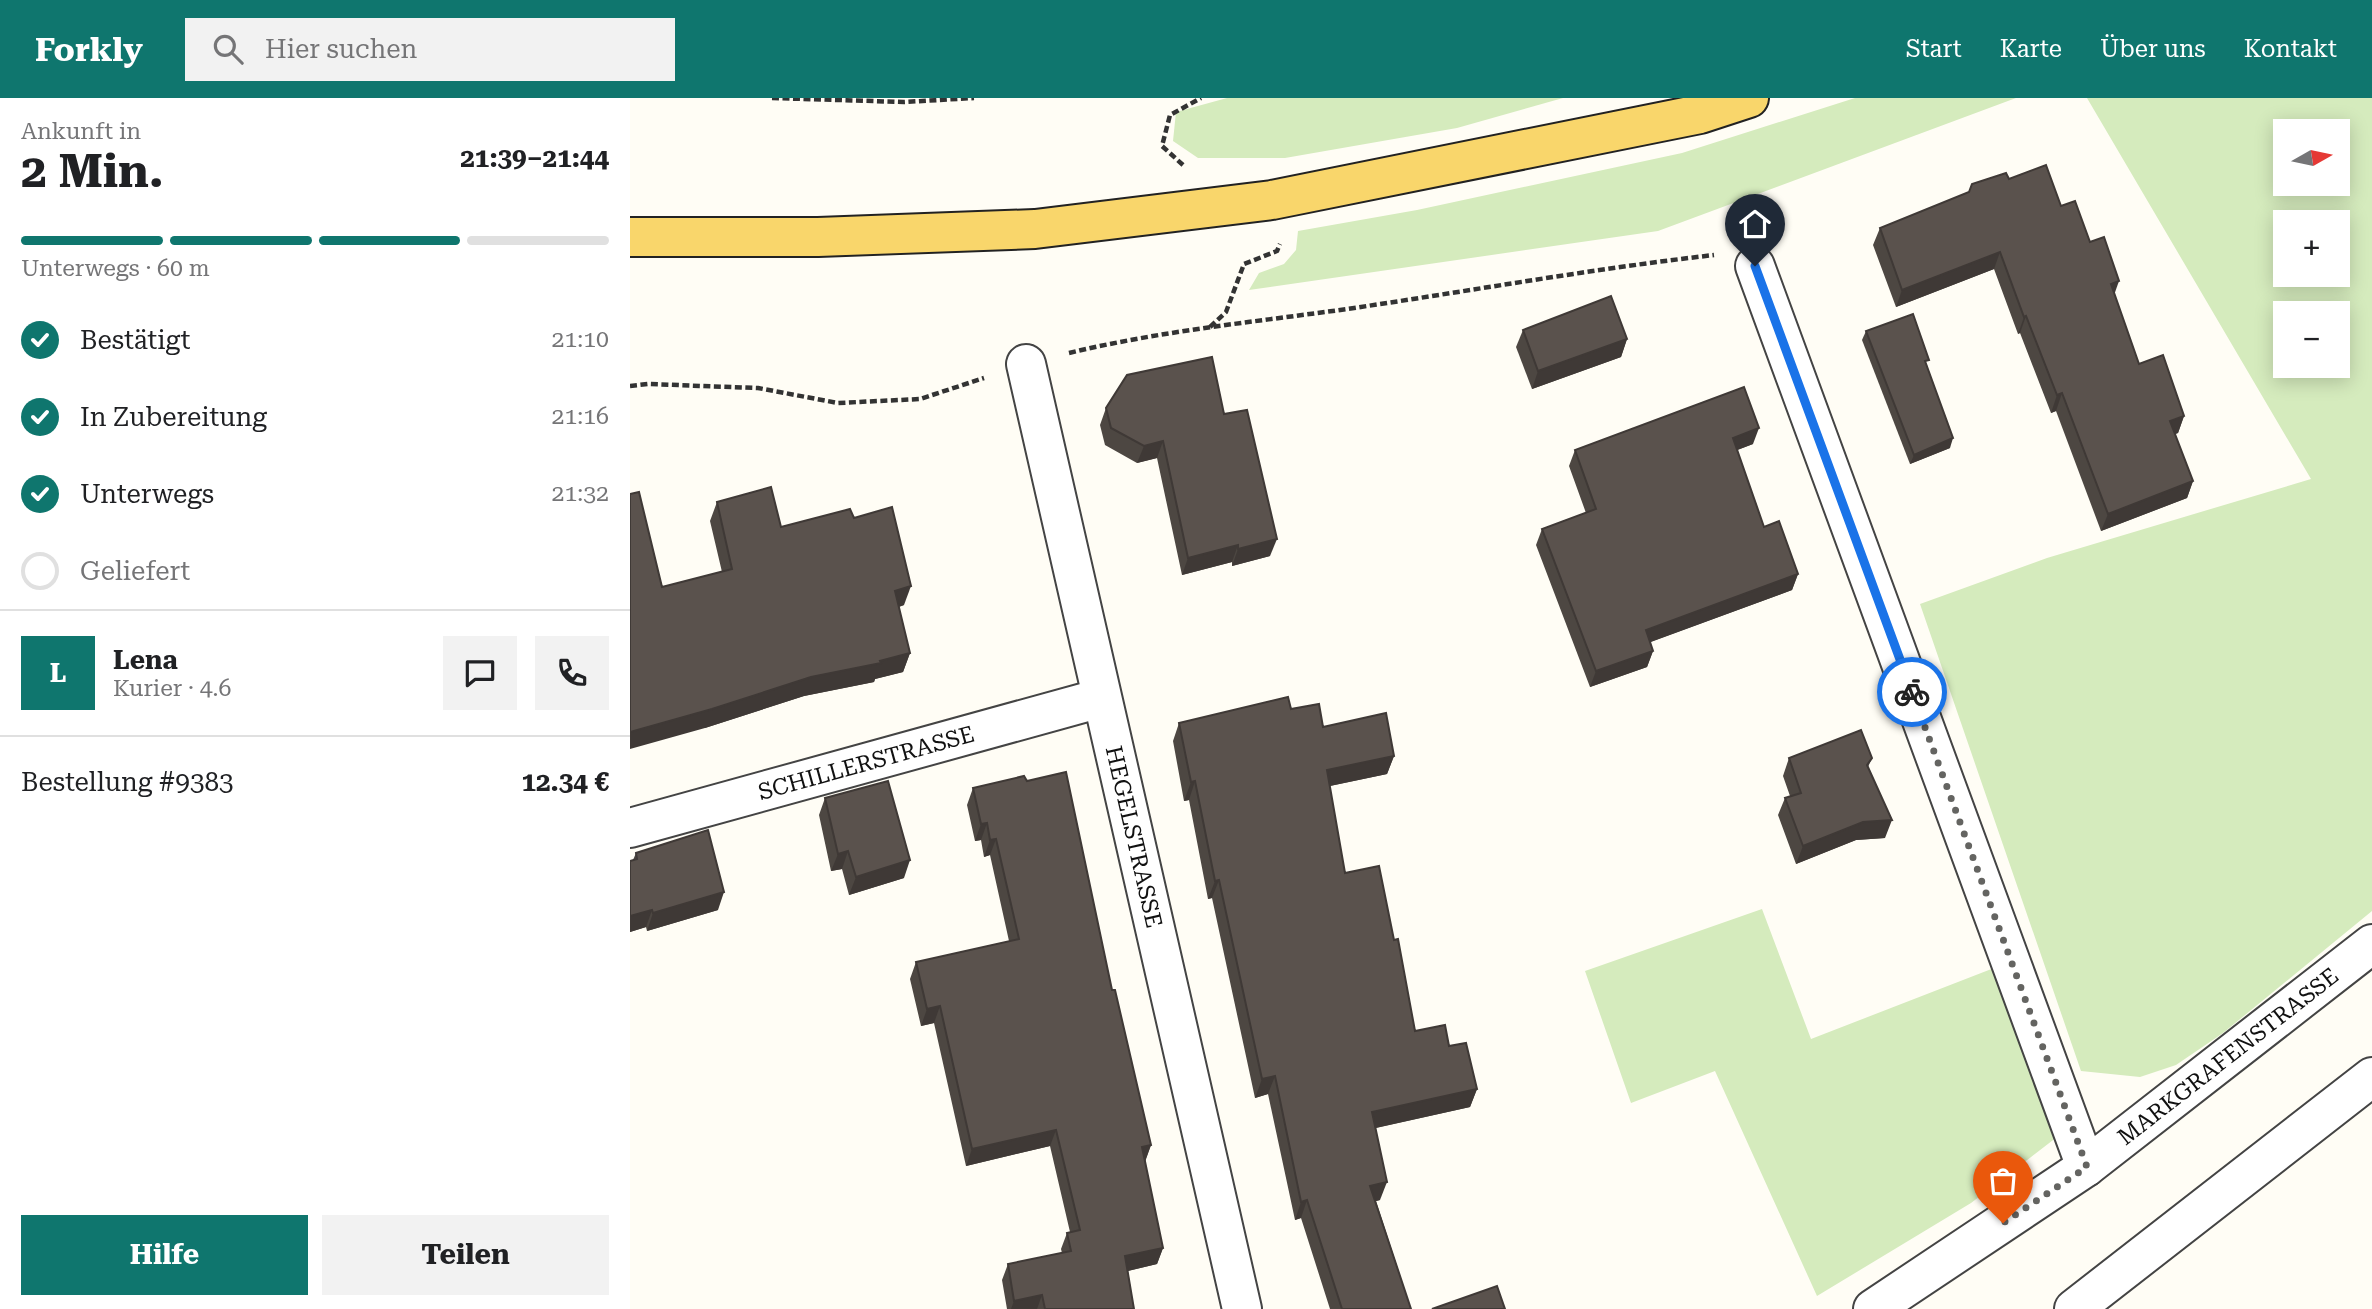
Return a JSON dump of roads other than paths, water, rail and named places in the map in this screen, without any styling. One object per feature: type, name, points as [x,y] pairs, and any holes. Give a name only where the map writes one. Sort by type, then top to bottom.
[{"type":"main road","points":[[630,237],[818,237],[1021,230],[1272,200],[1700,114],[1749,98]]},
{"type":"street","points":[[1755,266],[2087,1167]]},
{"type":"street","name":"HEGELSTRASSE","points":[[1026,364],[1242,1309]]},
{"type":"street","name":"SCHILLERSTRASSE","points":[[630,828],[1101,698]]},
{"type":"street","name":"MARKGRAFENSTRASSE","points":[[1873,1309],[2087,1167],[2372,944]]},
{"type":"street","points":[[2074,1309],[2372,1077]]}]
